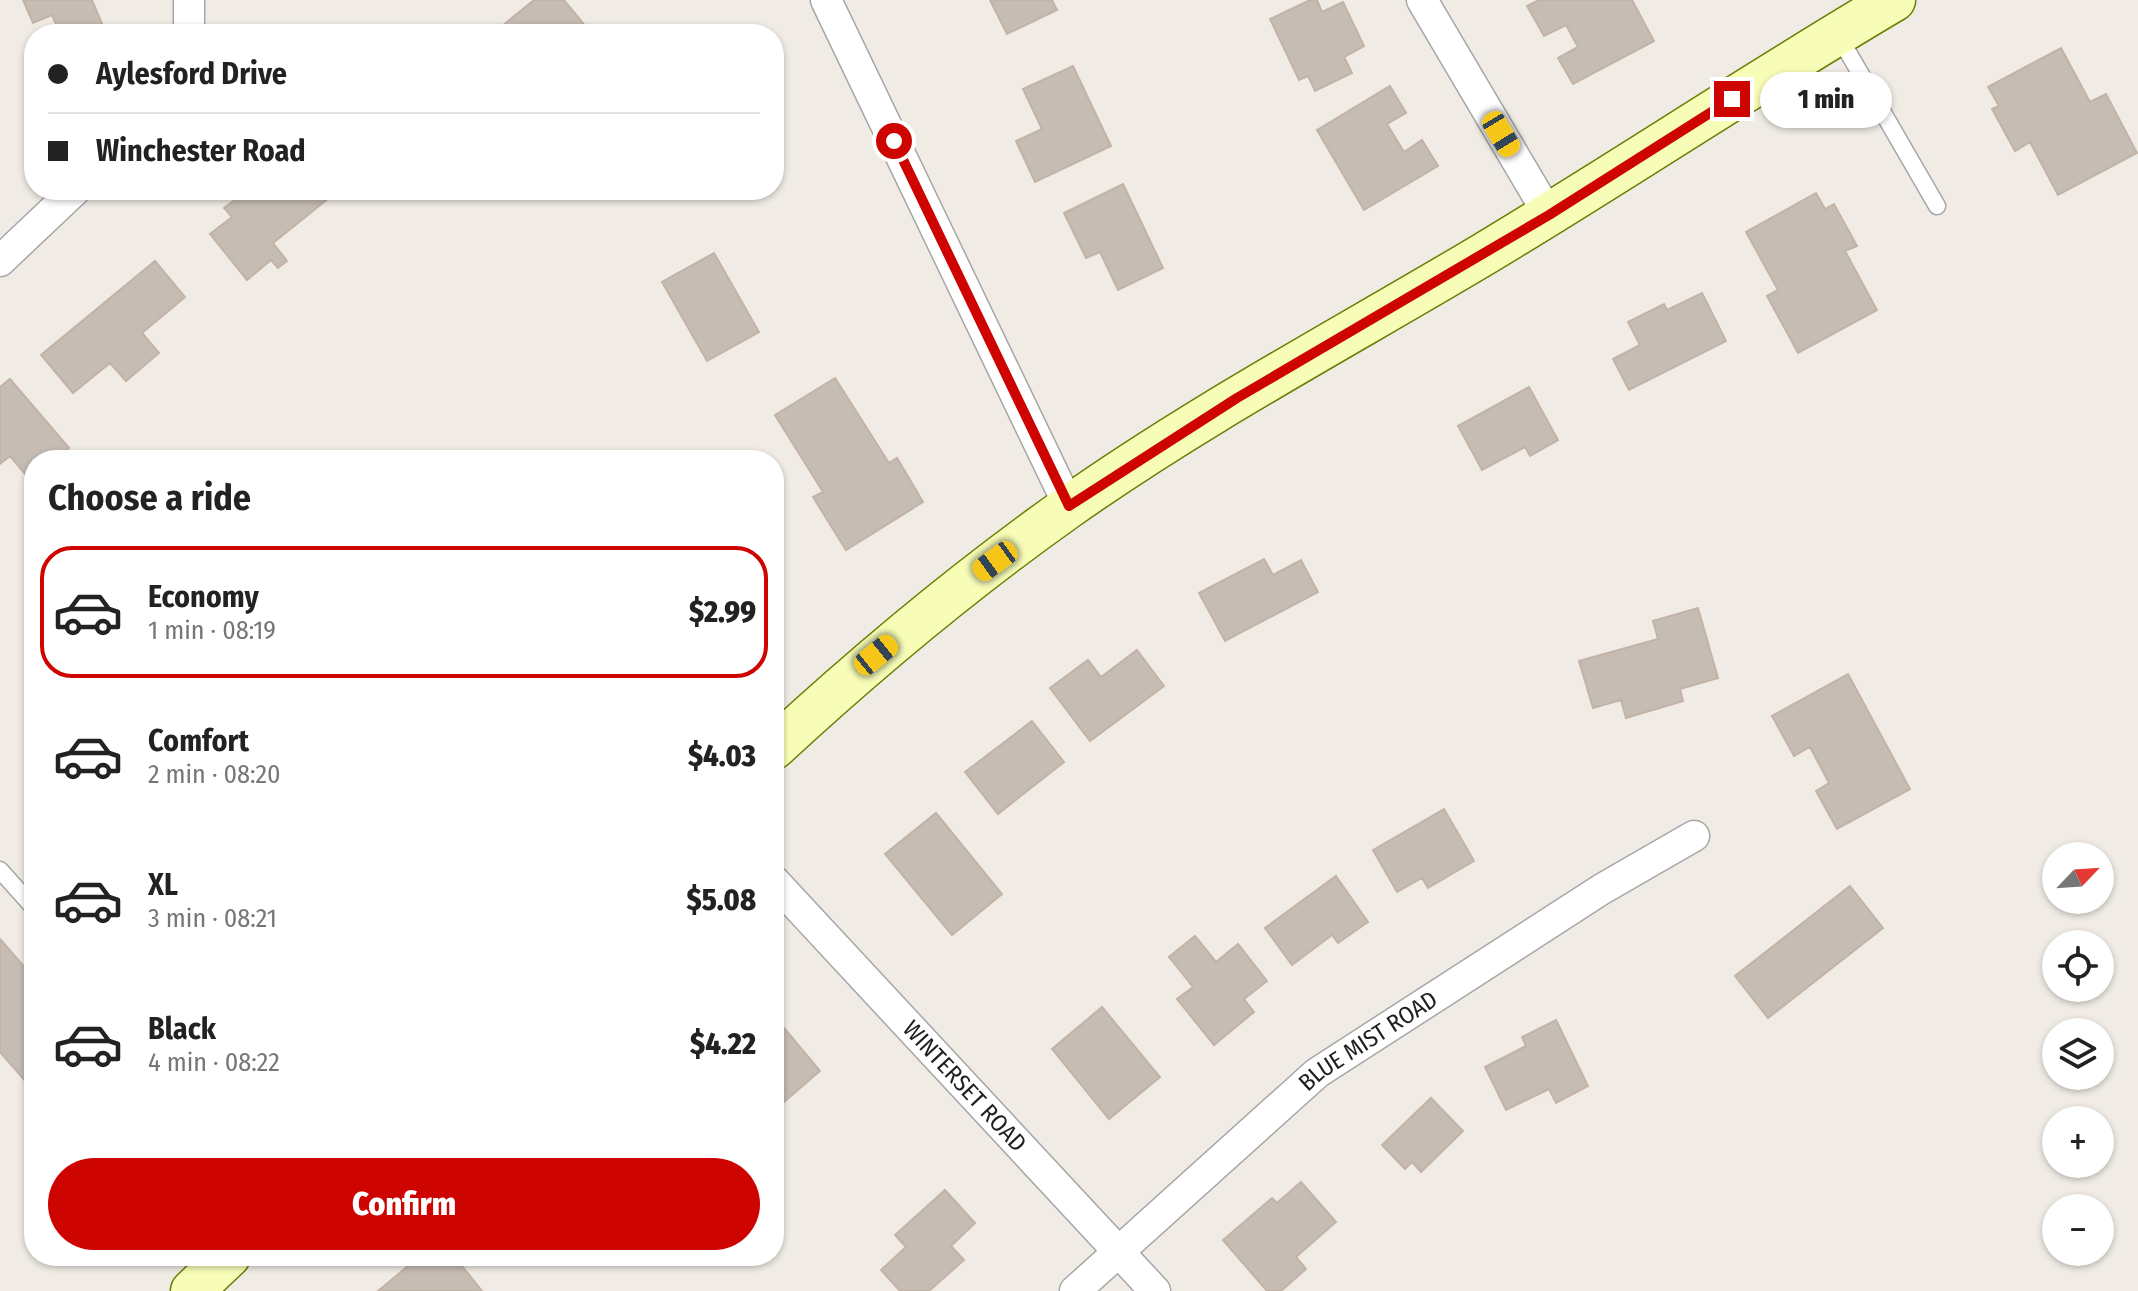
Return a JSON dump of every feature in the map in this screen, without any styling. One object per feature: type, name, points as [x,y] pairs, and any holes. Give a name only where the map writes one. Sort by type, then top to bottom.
[{"type":"street","points":[[189,0],[189,24]]},
{"type":"street","points":[[826,0],[1069,506]]},
{"type":"street","points":[[1422,0],[1549,215]]},
{"type":"street","points":[[784,739],[853,674],[970,579],[1069,506],[1237,398],[1549,215],[1894,0]]},
{"type":"street","points":[[0,261],[64,200]]},
{"type":"street","name":"BLUE MIST ROAD","points":[[1075,1291],[1317,1073],[1602,889],[1694,836]]},
{"type":"street","name":"WINTERSET ROAD","points":[[784,892],[1155,1291]]},
{"type":"street","points":[[192,1291],[218,1266]]},
{"type":"lane","points":[[1837,34],[1937,206]]},
{"type":"lane","points":[[0,870],[24,897]]},
{"type":"building","points":[[23,0],[92,0],[102,24],[56,24],[52,15],[33,23]]},
{"type":"building","points":[[534,0],[564,0],[584,24],[504,24]]},
{"type":"building","points":[[990,0],[1052,0],[1057,10],[1007,34]]},
{"type":"building","points":[[1310,0],[1317,0],[1322,12],[1343,2],[1364,46],[1344,57],[1352,73],[1315,91],[1308,76],[1299,80],[1270,19]]},
{"type":"building","points":[[1539,0],[1632,0],[1654,41],[1573,84],[1558,58],[1578,47],[1566,25],[1544,36],[1527,6]]},
{"type":"building","points":[[2061,48],[2090,102],[2106,94],[2137,153],[2058,195],[2030,142],[2015,151],[1992,109],[1999,106],[1988,87]]},
{"type":"building","points":[[1073,66],[1111,146],[1035,182],[1016,141],[1042,129],[1023,89]]},
{"type":"building","points":[[1390,86],[1406,113],[1387,124],[1404,152],[1422,140],[1438,166],[1364,210],[1317,130]]},
{"type":"building","points":[[1123,184],[1163,268],[1118,290],[1100,252],[1086,258],[1064,213]]},
{"type":"building","points":[[1816,193],[1825,209],[1834,204],[1857,246],[1845,251],[1877,310],[1798,353],[1767,296],[1778,290],[1746,232]]},
{"type":"building","points":[[235,200],[327,200],[273,243],[287,261],[278,268],[271,260],[247,280],[210,234],[232,217],[224,208]]},
{"type":"building","points":[[714,253],[759,332],[707,361],[662,282]]},
{"type":"building","points":[[155,261],[185,297],[142,333],[159,353],[126,381],[110,363],[73,393],[41,355]]},
{"type":"building","points":[[1702,293],[1726,341],[1629,390],[1613,359],[1640,345],[1628,322],[1664,304],[1667,310]]},
{"type":"building","points":[[835,378],[889,463],[897,458],[923,502],[846,550],[813,497],[823,492],[775,415]]},
{"type":"building","points":[[10,379],[69,448],[24,450],[24,473],[10,456],[0,464],[0,387]]},
{"type":"building","points":[[1529,387],[1558,440],[1530,456],[1525,447],[1482,470],[1458,426]]},
{"type":"building","points":[[1264,559],[1273,575],[1301,560],[1318,592],[1225,641],[1199,593]]},
{"type":"building","points":[[1698,608],[1718,678],[1680,689],[1683,701],[1626,718],[1621,700],[1593,708],[1579,661],[1658,639],[1653,621]]},
{"type":"building","points":[[1137,650],[1164,686],[1090,741],[1050,688],[1088,660],[1101,677]]},
{"type":"building","points":[[1848,674],[1910,789],[1837,829],[1816,791],[1829,783],[1810,747],[1794,756],[1772,716]]},
{"type":"building","points":[[1032,721],[1064,762],[998,814],[965,772]]},
{"type":"building","points":[[1444,809],[1474,861],[1428,888],[1422,878],[1397,892],[1373,850]]},
{"type":"building","points":[[936,813],[1002,894],[952,935],[885,854]]},
{"type":"building","points":[[1336,876],[1368,922],[1338,943],[1332,935],[1292,965],[1265,928]]},
{"type":"building","points":[[1850,886],[1883,928],[1768,1018],[1735,976]]},
{"type":"building","points":[[1195,936],[1216,962],[1238,944],[1267,981],[1244,999],[1254,1012],[1214,1045],[1177,999],[1193,987],[1169,957]]},
{"type":"building","points":[[0,939],[24,967],[24,1080],[0,1052]]},
{"type":"building","points":[[1102,1007],[1160,1077],[1109,1119],[1052,1049]]},
{"type":"building","points":[[1556,1020],[1588,1086],[1556,1103],[1549,1089],[1506,1110],[1485,1067],[1526,1046],[1522,1037]]},
{"type":"building","points":[[784,1028],[820,1071],[784,1102]]},
{"type":"building","points":[[1431,1098],[1463,1131],[1421,1172],[1412,1162],[1405,1169],[1382,1145]]},
{"type":"building","points":[[1301,1182],[1336,1222],[1296,1257],[1306,1269],[1281,1291],[1267,1291],[1223,1240],[1272,1198],[1277,1203]]},
{"type":"building","points":[[945,1190],[975,1223],[951,1246],[964,1260],[929,1291],[900,1291],[881,1270],[906,1247],[895,1235]]},
{"type":"building","points":[[408,1266],[462,1266],[482,1291],[378,1291]]},
{"type":"route","points":[[894,141],[1069,506],[1237,398],[1549,215],[1732,99]]}]
